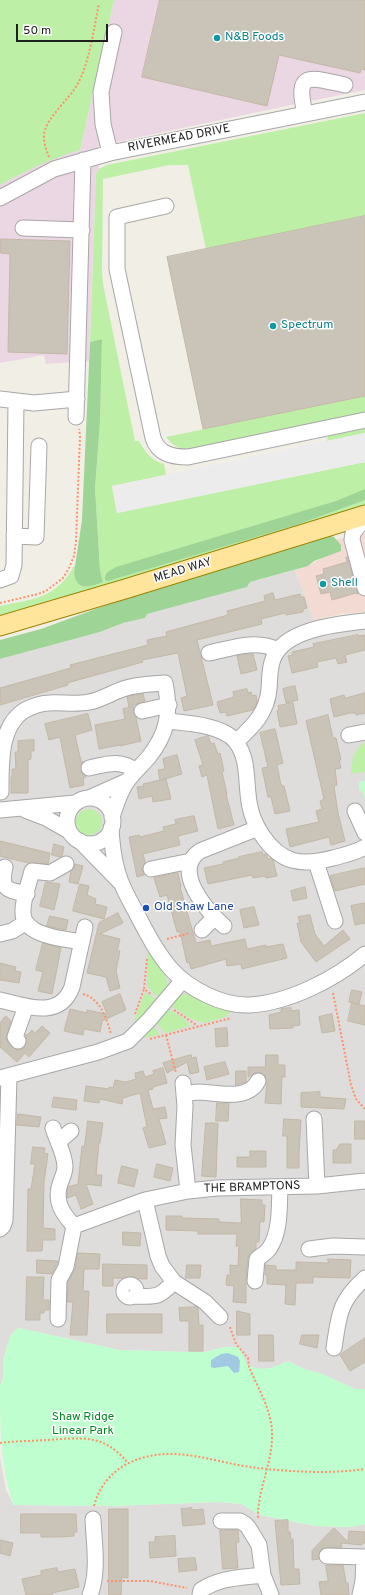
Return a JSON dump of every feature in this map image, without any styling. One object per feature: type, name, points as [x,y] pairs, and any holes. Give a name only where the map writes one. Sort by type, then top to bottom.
[{"type":"main road","name":"MEAD WAY","points":[[0,626],[365,517]]},
{"type":"street","points":[[110,153],[103,124],[101,92],[114,32]]},
{"type":"street","points":[[305,113],[301,90],[303,84],[307,80],[316,79],[345,85]]},
{"type":"street","name":"RIVERMEAD DRIVE","points":[[0,198],[54,169],[83,160],[110,153],[365,102]]},
{"type":"street","points":[[76,417],[83,160]]},
{"type":"street","points":[[166,206],[117,217],[117,269],[153,438],[158,448],[171,456],[188,457],[365,420]]},
{"type":"street","points":[[23,228],[82,230]]},
{"type":"street","points":[[0,399],[34,403],[77,399]]},
{"type":"street","points":[[0,580],[11,576],[12,572],[16,402]]},
{"type":"street","points":[[14,536],[36,537],[39,446]]},
{"type":"street","points":[[364,579],[352,540],[353,533],[365,517]]},
{"type":"street","points":[[236,742],[255,724],[264,710],[268,699],[271,667],[274,656],[278,650],[296,637],[316,629],[365,621]]},
{"type":"street","points":[[209,653],[253,644],[266,645],[278,650]]},
{"type":"street","points":[[1,792],[1,742],[4,720],[41,704],[88,702],[100,699],[124,688],[149,684],[164,677],[169,705],[167,721],[157,745],[149,757],[131,776],[119,795],[112,823],[106,837],[101,841],[87,844],[46,818],[20,809]]},
{"type":"street","points":[[142,711],[169,705]]},
{"type":"street","points":[[167,721],[217,730],[228,734],[236,742],[244,760],[249,806],[252,816],[258,828],[272,848],[280,855],[297,862],[316,862],[365,848]]},
{"type":"street","points":[[349,735],[365,732]]},
{"type":"street","points":[[89,768],[122,763],[131,776]]},
{"type":"street","points":[[120,882],[74,836],[67,824],[70,809],[82,801],[131,776]]},
{"type":"street","points":[[0,810],[82,801],[101,800],[106,804],[109,809],[112,823],[114,855],[120,882],[154,946],[168,965],[183,980],[206,995],[249,1009],[287,997],[330,978],[365,954]]},
{"type":"street","points":[[355,811],[365,833]]},
{"type":"street","points":[[202,930],[219,922],[200,901],[194,889],[190,872],[191,861],[200,851],[258,828]]},
{"type":"street","points":[[151,869],[191,861]]},
{"type":"street","points":[[316,862],[335,921]]},
{"type":"street","points":[[66,864],[50,873],[32,871],[23,913],[25,923],[35,931],[82,942]]},
{"type":"street","points":[[5,867],[2,882],[7,890],[26,894]]},
{"type":"street","points":[[0,934],[25,923]]},
{"type":"street","points":[[0,1000],[42,1009],[56,1006],[70,991],[85,927]]},
{"type":"street","points":[[0,1229],[5,1220],[4,1077],[115,1047],[128,1041],[183,980]]},
{"type":"street","points":[[18,1041],[15,1037],[26,1006]]},
{"type":"street","points":[[183,1088],[200,1092],[220,1094],[241,1093],[251,1090],[258,1082]]},
{"type":"street","name":"THE BRAMPTONS","points":[[183,1088],[186,1106],[183,1145],[188,1191]]},
{"type":"street","name":"THE BRAMPTONS","points":[[314,1119],[316,1186]]},
{"type":"street","points":[[58,1319],[59,1280],[66,1267],[70,1227],[61,1210],[58,1198],[58,1191],[63,1178],[65,1164],[61,1147],[56,1135],[71,1131]]},
{"type":"street","name":"THE BRAMPTONS","points":[[70,1227],[145,1200],[188,1191],[217,1188],[316,1186],[365,1181]]},
{"type":"street","points":[[255,1281],[257,1259],[269,1249],[278,1225],[280,1187]]},
{"type":"street","points":[[145,1200],[158,1256],[162,1266],[174,1282],[209,1297],[220,1317]]},
{"type":"street","points":[[309,1249],[333,1246],[365,1247]]},
{"type":"street","points":[[334,1348],[339,1313],[352,1290],[365,1278]]},
{"type":"street","points":[[135,1296],[156,1297],[162,1294],[174,1282]]},
{"type":"street","points":[[92,1588],[88,1556],[93,1519]]},
{"type":"street","points":[[221,1521],[240,1521],[245,1524],[259,1544],[263,1575],[270,1595]]},
{"type":"street","points":[[327,1556],[364,1557],[363,1581],[360,1595]]},
{"type":"street","points":[[197,1591],[220,1580],[263,1575]]},
{"type":"path","points":[[54,169],[43,136],[48,122],[63,105],[81,77],[99,4]]},
{"type":"path","points":[[0,603],[38,594],[50,589],[63,578],[73,561],[76,541],[80,443],[80,433],[76,417]]},
{"type":"path","points":[[154,946],[162,941],[202,930]]},
{"type":"path","points":[[330,978],[350,1085],[356,1100],[365,1109]]},
{"type":"path","points":[[70,991],[89,996],[96,1002],[106,1018],[115,1047]]},
{"type":"path","points":[[133,1037],[139,1041],[166,1035],[249,1009]]},
{"type":"path","points":[[166,1035],[179,1083],[183,1088]]},
{"type":"path","points":[[220,1317],[225,1314],[236,1344],[248,1358],[249,1367],[271,1422],[272,1442],[259,1506],[259,1522]]},
{"type":"path","points":[[0,1443],[69,1438],[94,1440],[106,1443],[117,1450],[128,1463]]},
{"type":"path","points":[[93,1519],[93,1508],[102,1485],[118,1469],[128,1463],[145,1457],[162,1454],[174,1454],[267,1469],[330,1472],[365,1469]]},
{"type":"path","points":[[92,1588],[150,1581],[197,1591]]},
{"type":"shaded area","points":[[114,0],[365,0],[365,90],[98,146],[99,169],[96,174],[89,361],[46,364],[44,355],[0,363],[0,185],[39,164],[61,155],[80,150]]},
{"type":"shaded area","points":[[365,433],[365,462],[117,513],[112,486]]},
{"type":"shaded area","points":[[365,533],[365,612],[342,614],[314,620],[295,570],[308,566],[322,558],[334,540]]},
{"type":"shaded area","points":[[295,570],[314,620],[365,612],[365,1389],[355,1389],[320,1373],[307,1370],[288,1361],[271,1369],[255,1369],[247,1365],[225,1347],[205,1352],[119,1350],[19,1328],[11,1334],[3,1360],[3,1378],[0,1386],[0,659],[100,632],[123,623],[145,618],[147,614],[247,587],[250,582]]},
{"type":"shaded area","points":[[0,1457],[6,1490],[14,1505],[113,1506],[219,1502],[242,1504],[260,1515],[316,1526],[351,1527],[365,1524],[365,1595],[0,1595]]},
{"type":"green space","points":[[0,0],[114,0],[80,150],[49,161],[0,185]]},
{"type":"green space","points":[[365,113],[365,216],[206,249],[188,165],[169,165],[103,179],[102,272],[103,284],[135,441],[139,441],[152,458],[164,464],[166,475],[112,486],[117,513],[365,462],[365,507],[0,617],[0,606],[35,598],[53,590],[69,575],[76,563],[74,573],[79,585],[85,587],[103,582],[100,571],[95,488],[100,422],[102,339],[90,342],[96,174],[99,169],[107,165]]},
{"type":"green space","points":[[102,339],[100,422],[95,488],[100,571],[103,582],[88,586],[81,586],[78,583],[74,573],[82,520],[90,342]]},
{"type":"green space","points":[[365,396],[365,413],[190,449],[176,446],[166,437]]},
{"type":"green space","points":[[365,427],[365,433],[327,441],[328,436],[332,434]]},
{"type":"green space","points":[[365,489],[365,500],[296,525],[108,581],[105,580],[106,573],[116,567],[336,501]]},
{"type":"green space","points":[[328,534],[334,537],[341,545],[341,551],[314,561],[308,566],[250,582],[247,587],[147,614],[145,618],[123,623],[100,632],[0,659],[0,640],[41,629],[101,607]]},
{"type":"green space","points":[[365,742],[365,772],[351,774],[356,752]]},
{"type":"green space","points":[[365,781],[365,801],[363,792],[359,790],[359,782]]},
{"type":"green space","points":[[89,809],[98,813],[102,822],[98,831],[89,835],[80,831],[76,822],[80,813]]},
{"type":"green space","points":[[147,953],[149,953],[158,965],[166,979],[167,989],[159,998],[147,986]]},
{"type":"green space","points":[[145,992],[157,1000],[133,1029],[136,1016]]},
{"type":"green space","points":[[181,994],[191,995],[234,1009],[225,1017],[204,1023],[189,1018],[170,1005]]},
{"type":"green space","points":[[167,1007],[189,1023],[190,1026],[165,1033],[155,1022]]},
{"type":"green space","points":[[152,1025],[158,1031],[159,1035],[141,1038]]},
{"type":"green space","name":"Shaw Ridge Linear Park","points":[[19,1328],[119,1350],[205,1352],[225,1347],[240,1347],[247,1365],[263,1369],[278,1366],[288,1361],[307,1370],[320,1373],[355,1389],[365,1389],[365,1524],[351,1527],[316,1526],[260,1515],[242,1504],[219,1502],[113,1506],[14,1505],[9,1491],[3,1462],[0,1386],[3,1378],[3,1360],[11,1334]]},
{"type":"water","points":[[228,1353],[238,1357],[240,1361],[239,1372],[234,1373],[228,1366],[211,1367],[211,1360],[221,1354]]},
{"type":"building","name":"N&B Foods","points":[[160,0],[365,0],[365,70],[361,69],[360,73],[279,55],[267,106],[142,77]]},
{"type":"building","name":"Spectrum","points":[[365,216],[365,396],[203,429],[167,257]]},
{"type":"building","points":[[1,239],[70,241],[67,354],[8,352],[10,254],[1,253]]},
{"type":"building","name":"Shell","points":[[347,557],[358,594],[356,593],[332,600],[330,592],[321,594],[316,576],[324,574],[323,569],[347,562]]},
{"type":"building","points":[[273,593],[275,600],[300,594],[301,597],[304,597],[307,608],[303,609],[303,612],[286,615],[285,613],[261,619],[262,624],[197,640],[213,705],[184,711],[181,698],[187,696],[178,653],[142,660],[143,662],[67,683],[68,685],[0,705],[0,688],[71,668],[70,665],[148,645],[147,640],[167,636],[166,632],[228,615],[227,611],[265,601],[264,596]]},
{"type":"building","points":[[365,635],[365,650],[345,655],[347,662],[338,664],[336,658],[317,662],[318,667],[292,673],[288,656],[293,655],[292,652],[314,647],[313,644]]},
{"type":"building","points":[[253,654],[257,670],[241,674],[237,656]]},
{"type":"building","points":[[295,686],[298,700],[286,703],[283,689]]},
{"type":"building","points":[[247,689],[248,693],[251,692],[252,696],[256,695],[257,702],[253,710],[227,716],[226,712],[220,713],[217,702],[234,697],[233,692]]},
{"type":"building","points":[[365,693],[365,713],[356,715],[356,713],[350,713],[334,717],[330,699],[344,695],[345,698]]},
{"type":"building","points":[[143,694],[145,701],[129,707],[127,697]]},
{"type":"building","points":[[293,703],[297,724],[280,727],[277,711],[279,710],[278,706]]},
{"type":"building","points":[[134,707],[133,713],[136,718],[141,741],[99,749],[95,725],[125,719],[123,709]]},
{"type":"building","points":[[88,714],[92,730],[75,735],[81,761],[83,762],[80,766],[80,770],[86,777],[83,778],[84,785],[70,788],[60,737],[49,740],[45,724]]},
{"type":"building","points":[[328,715],[333,738],[336,738],[341,760],[339,760],[341,768],[335,769],[337,785],[334,786],[338,813],[345,841],[331,845],[329,837],[290,847],[286,829],[319,822],[316,811],[322,809],[320,801],[324,799],[306,721]]},
{"type":"building","points":[[275,729],[283,763],[277,765],[281,785],[284,786],[290,811],[275,814],[271,797],[268,797],[262,768],[268,767],[260,733]]},
{"type":"building","points":[[208,736],[211,744],[214,743],[218,754],[220,753],[224,771],[222,772],[226,794],[234,825],[218,829],[207,775],[202,777],[199,766],[203,765],[195,740]]},
{"type":"building","points":[[34,740],[34,751],[31,751],[31,759],[28,760],[28,793],[11,793],[12,769],[16,769],[15,752],[18,752],[18,741]]},
{"type":"building","points":[[177,755],[182,774],[161,780],[166,779],[171,799],[153,802],[152,796],[139,799],[137,787],[160,780],[158,770],[165,769],[163,759]]},
{"type":"building","points":[[194,816],[198,831],[178,836],[180,845],[143,854],[145,862],[142,870],[144,875],[137,877],[129,837],[139,835],[140,837],[164,831],[163,827],[176,824],[175,820]]},
{"type":"building","points":[[0,841],[50,853],[48,864],[28,863],[0,856]]},
{"type":"building","points":[[54,844],[64,847],[62,856],[52,855]]},
{"type":"building","points":[[262,852],[263,855],[266,854],[268,859],[271,858],[273,860],[277,876],[253,878],[252,875],[208,884],[204,868],[223,864],[223,862],[239,857]]},
{"type":"building","points":[[75,864],[83,866],[78,884],[69,882],[71,871]]},
{"type":"building","points":[[365,868],[365,884],[335,891],[330,876]]},
{"type":"building","points":[[178,873],[180,887],[196,943],[210,940],[211,946],[245,939],[247,949],[266,945],[266,947],[283,944],[287,958],[242,969],[241,964],[227,966],[226,959],[191,969],[189,962],[187,963],[180,932],[177,932],[167,895],[160,897],[154,878]]},
{"type":"building","points":[[46,882],[60,884],[54,910],[40,906]]},
{"type":"building","points":[[80,884],[89,886],[87,895],[96,899],[95,904],[107,907],[104,919],[73,911]]},
{"type":"building","points":[[305,887],[307,898],[293,901],[291,891]]},
{"type":"building","points":[[365,903],[365,923],[355,925],[351,906]]},
{"type":"building","points":[[254,907],[259,925],[244,928],[240,910]]},
{"type":"building","points":[[118,913],[123,923],[100,934],[120,939],[117,951],[120,951],[116,971],[120,988],[110,991],[106,977],[87,973],[99,923]]},
{"type":"building","points":[[310,915],[315,934],[324,946],[343,930],[350,939],[316,962],[301,942],[297,923],[300,923],[298,917]]},
{"type":"building","points":[[50,916],[68,920],[66,930],[47,926]]},
{"type":"building","points":[[43,943],[61,948],[52,994],[38,991],[43,972],[36,970]]},
{"type":"building","points":[[0,963],[16,967],[15,971],[21,972],[19,983],[0,980]]},
{"type":"building","points":[[352,990],[362,992],[359,1004],[349,1002]]},
{"type":"building","points":[[120,994],[126,1010],[102,1021],[100,1032],[84,1029],[83,1035],[64,1031],[70,1009],[87,1013],[87,1010],[107,1014],[102,1002]]},
{"type":"building","points":[[352,1003],[365,1006],[365,1025],[348,1021]]},
{"type":"building","points":[[291,1008],[291,1011],[299,1010],[300,1025],[293,1026],[293,1028],[270,1029],[269,1015],[281,1012],[281,1009]]},
{"type":"building","points":[[332,1014],[335,1031],[322,1033],[319,1017]]},
{"type":"building","points":[[6,1016],[11,1021],[6,1039],[15,1049],[19,1050],[24,1048],[26,1044],[26,1034],[27,1035],[32,1030],[35,1033],[42,1026],[50,1033],[29,1057],[25,1053],[17,1062],[0,1047],[0,1023]]},
{"type":"building","points":[[227,1028],[228,1046],[216,1047],[215,1029]]},
{"type":"building","points":[[191,1055],[192,1058],[196,1057],[199,1072],[190,1074],[187,1062],[167,1073],[163,1063]]},
{"type":"building","points":[[266,1055],[278,1055],[278,1065],[285,1065],[285,1077],[282,1077],[281,1104],[265,1103],[267,1082],[264,1074],[259,1072],[248,1077],[248,1067],[265,1067]]},
{"type":"building","points":[[225,1062],[229,1074],[207,1080],[204,1067]]},
{"type":"building","points":[[163,1068],[167,1083],[148,1090],[153,1109],[165,1107],[167,1118],[159,1119],[166,1144],[149,1148],[143,1128],[147,1127],[140,1093],[123,1098],[122,1104],[100,1099],[99,1103],[84,1101],[86,1086],[109,1089],[109,1087],[113,1088],[115,1080],[126,1082],[136,1079],[135,1073],[143,1071],[145,1077],[154,1074],[153,1071]]},
{"type":"building","points":[[236,1071],[246,1071],[246,1082],[236,1085]]},
{"type":"building","points":[[320,1092],[320,1097],[346,1099],[344,1109],[301,1107],[301,1093]]},
{"type":"building","points":[[54,1097],[77,1100],[76,1110],[52,1107]]},
{"type":"building","points":[[217,1103],[229,1103],[228,1121],[216,1121]]},
{"type":"building","points":[[18,1114],[41,1117],[39,1127],[17,1125]]},
{"type":"building","points":[[284,1119],[301,1120],[299,1168],[287,1168],[287,1136],[283,1136]]},
{"type":"building","points":[[88,1121],[103,1123],[99,1143],[96,1175],[102,1175],[101,1186],[86,1184],[93,1204],[81,1209],[76,1195],[67,1198],[67,1192],[68,1187],[78,1184],[82,1146],[84,1147]]},
{"type":"building","points":[[355,1121],[365,1121],[365,1139],[355,1139]]},
{"type":"building","points":[[206,1123],[218,1123],[216,1177],[202,1176]]},
{"type":"building","points":[[340,1144],[351,1144],[351,1163],[333,1163],[333,1150],[336,1150]]},
{"type":"building","points":[[33,1147],[45,1148],[44,1153],[48,1154],[44,1182],[43,1228],[55,1229],[55,1240],[43,1240],[42,1251],[27,1251],[28,1189],[31,1189],[35,1164],[31,1164]]},
{"type":"building","points":[[250,1151],[266,1151],[266,1167],[237,1167],[237,1157],[250,1157]]},
{"type":"building","points":[[157,1164],[173,1168],[170,1181],[154,1177]]},
{"type":"building","points":[[122,1166],[138,1170],[134,1187],[118,1183]]},
{"type":"building","points":[[241,1199],[262,1200],[262,1205],[265,1205],[264,1222],[260,1221],[259,1242],[256,1242],[256,1249],[249,1254],[248,1258],[246,1303],[233,1302],[234,1286],[226,1285],[227,1275],[230,1275],[230,1265],[238,1266],[239,1246],[236,1246],[237,1234],[198,1234],[198,1231],[166,1230],[166,1216],[219,1219],[219,1222],[241,1223]]},
{"type":"building","points":[[123,1232],[141,1233],[140,1246],[123,1245]]},
{"type":"building","points":[[78,1253],[100,1254],[99,1269],[84,1269],[83,1291],[89,1291],[87,1335],[70,1335],[73,1302],[67,1302],[68,1282],[75,1269]]},
{"type":"building","points":[[328,1259],[351,1260],[350,1278],[313,1277],[313,1283],[296,1283],[295,1305],[285,1304],[286,1285],[267,1284],[265,1265],[276,1266],[276,1270],[296,1270],[296,1262],[328,1263]]},
{"type":"building","points":[[37,1260],[58,1261],[52,1274],[37,1273]]},
{"type":"building","points":[[103,1264],[147,1265],[147,1279],[113,1278],[113,1286],[103,1286]]},
{"type":"building","points":[[187,1265],[201,1265],[200,1278],[186,1278]]},
{"type":"building","points":[[27,1277],[44,1277],[43,1300],[49,1300],[49,1310],[44,1310],[44,1313],[40,1313],[40,1320],[26,1320]]},
{"type":"building","points":[[197,1307],[199,1325],[203,1325],[203,1351],[189,1351],[189,1321],[180,1321],[179,1308]]},
{"type":"building","points":[[237,1311],[250,1314],[250,1335],[237,1335]]},
{"type":"building","points":[[107,1314],[162,1314],[162,1333],[107,1333]]},
{"type":"building","points":[[259,1335],[273,1335],[274,1361],[259,1361]]},
{"type":"building","points":[[302,1335],[319,1335],[317,1348],[300,1344]]},
{"type":"building","points":[[365,1338],[365,1362],[350,1371],[340,1355]]},
{"type":"building","points":[[192,1508],[192,1510],[203,1509],[205,1524],[183,1526],[181,1509]]},
{"type":"building","points":[[109,1509],[128,1509],[128,1578],[122,1577],[121,1595],[109,1595]]},
{"type":"building","points":[[21,1514],[76,1514],[77,1532],[74,1532],[74,1536],[61,1537],[41,1537],[41,1533],[21,1533]]},
{"type":"building","points":[[288,1520],[288,1532],[290,1532],[291,1539],[293,1539],[294,1569],[299,1569],[300,1584],[281,1585],[275,1521]]},
{"type":"building","points":[[334,1528],[348,1542],[349,1531],[365,1532],[365,1543],[362,1543],[362,1545],[341,1543],[342,1547],[323,1548],[319,1552],[319,1559],[312,1560],[312,1551]]},
{"type":"building","points":[[220,1530],[238,1530],[239,1542],[236,1543],[238,1568],[223,1569]]},
{"type":"building","points":[[175,1536],[176,1556],[150,1558],[149,1542],[155,1542],[155,1537]]},
{"type":"building","points":[[0,1540],[13,1543],[10,1556],[0,1553]]},
{"type":"building","points":[[195,1558],[197,1570],[179,1572],[178,1559]]},
{"type":"building","points":[[326,1565],[343,1565],[346,1583],[348,1583],[349,1595],[321,1595],[319,1582],[328,1581]]},
{"type":"building","points":[[57,1568],[58,1572],[75,1569],[79,1587],[52,1593],[53,1595],[26,1595],[22,1579],[41,1575],[41,1571]]},
{"type":"place","name":"N&B Foods","points":[[217,38]]},
{"type":"place","name":"Spectrum","points":[[273,326]]},
{"type":"place","name":"Shell","points":[[323,584]]},
{"type":"place","name":"Old Shaw Lane","points":[[146,908]]}]
